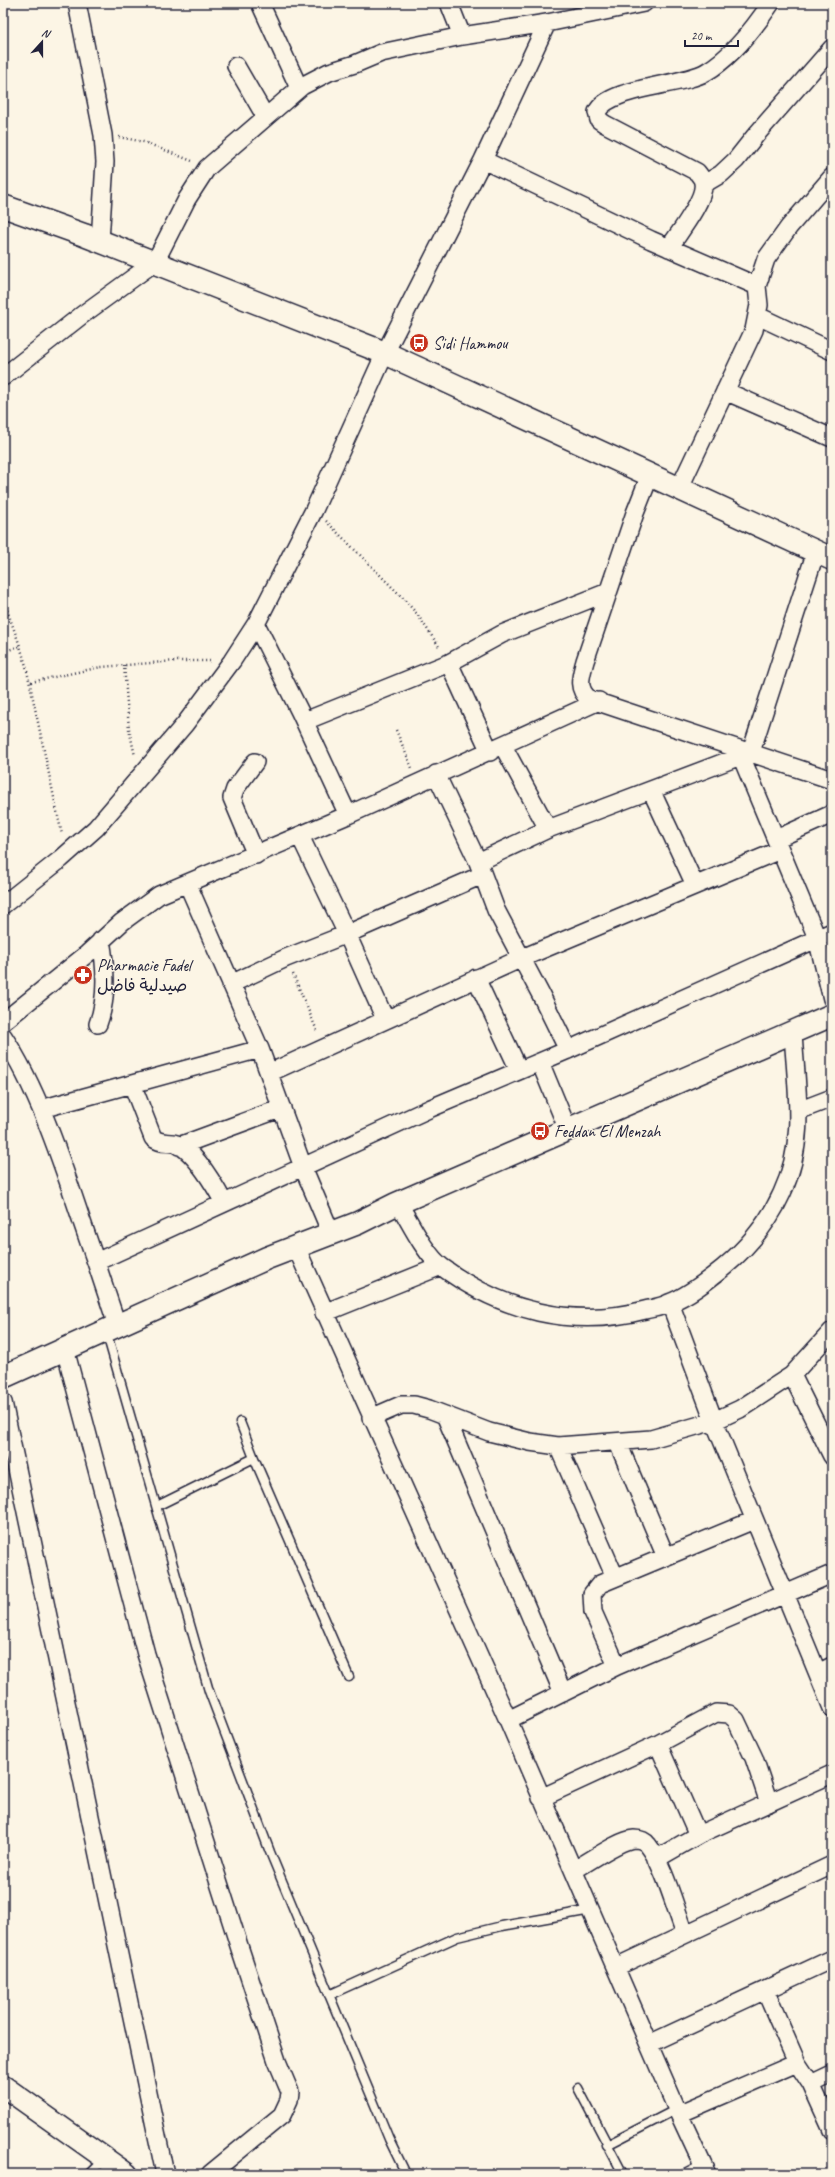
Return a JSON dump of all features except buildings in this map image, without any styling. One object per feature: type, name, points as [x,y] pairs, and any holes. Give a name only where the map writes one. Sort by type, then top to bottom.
[{"type":"main road","points":[[3,206],[155,262],[385,352],[824,555]]},
{"type":"main road","points":[[3,1376],[296,1247],[358,1223],[396,1204],[832,1015]]},
{"type":"street","points":[[77,3],[103,135],[105,162],[100,241]]},
{"type":"street","points":[[260,3],[299,88]]},
{"type":"street","points":[[449,3],[462,36]]},
{"type":"street","points":[[3,377],[82,314],[155,262],[187,199],[207,168],[299,88],[329,72],[356,64],[381,53],[462,36],[547,23],[644,3]]},
{"type":"street","points":[[704,184],[697,172],[605,124],[599,120],[596,112],[606,101],[637,90],[706,72],[731,52],[771,3]]},
{"type":"street","points":[[3,905],[96,828],[185,724],[232,661],[256,624],[314,510],[385,352],[483,160],[547,23]]},
{"type":"street","points":[[669,248],[698,202],[704,184],[721,174],[736,160],[832,48]]},
{"type":"street","points":[[236,66],[265,116]]},
{"type":"street","points":[[483,160],[669,248],[756,286]]},
{"type":"street","points":[[679,489],[754,330],[758,316],[759,304],[756,286],[761,271],[774,248],[826,194],[832,177]]},
{"type":"street","points":[[758,316],[832,351]]},
{"type":"street","points":[[725,392],[832,438]]},
{"type":"street","points":[[650,475],[608,592],[580,682],[585,695],[746,754],[832,780]]},
{"type":"street","points":[[824,555],[746,754],[778,844],[824,935],[832,999]]},
{"type":"street","points":[[304,721],[449,663],[502,634],[608,592]]},
{"type":"street","points":[[256,624],[348,815]]},
{"type":"street","points":[[449,663],[497,749],[548,829]]},
{"type":"street","points":[[3,1022],[122,922],[159,895],[348,815],[436,774],[497,749],[599,701]]},
{"type":"street","points":[[231,984],[286,958],[347,934],[480,869],[548,829],[746,754]]},
{"type":"street","points":[[255,762],[235,789],[232,798],[256,855]]},
{"type":"street","points":[[436,774],[480,869],[496,910],[568,1050]]},
{"type":"street","points":[[651,790],[695,885]]},
{"type":"street","points":[[269,1073],[476,978],[695,885],[778,844],[832,814]]},
{"type":"street","points":[[300,836],[386,1020]]},
{"type":"street","points":[[188,884],[260,1049],[303,1167],[331,1234]]},
{"type":"street","points":[[96,1262],[303,1167],[824,935]]},
{"type":"street","points":[[98,1024],[102,1014],[105,991],[105,962],[102,940]]},
{"type":"street","points":[[476,978],[519,1070]]},
{"type":"street","points":[[396,1204],[400,1206],[425,1246],[441,1266],[476,1287],[514,1305],[558,1317],[599,1318],[629,1314],[670,1303],[709,1279],[736,1257],[759,1231],[782,1193],[796,1153],[798,1079],[793,1032]]},
{"type":"street","points":[[3,1036],[18,1062],[41,1109],[96,1262],[111,1328]]},
{"type":"street","points":[[41,1109],[260,1049]]},
{"type":"street","points":[[540,1062],[568,1130]]},
{"type":"street","points":[[132,1084],[154,1138],[161,1143],[176,1144],[190,1154],[203,1170],[224,1203]]},
{"type":"street","points":[[798,1111],[832,1098]]},
{"type":"street","points":[[179,1146],[282,1108]]},
{"type":"street","points":[[296,1247],[324,1313],[508,1720],[678,2112],[705,2169]]},
{"type":"street","points":[[324,1313],[441,1266]]},
{"type":"street","points":[[670,1303],[714,1421],[784,1594],[825,1670],[832,1708]]},
{"type":"street","points":[[372,1418],[401,1405],[414,1405],[489,1432],[530,1442],[558,1446],[618,1443],[651,1439],[714,1421],[740,1409],[792,1375],[832,1331]]},
{"type":"street","points":[[65,1349],[146,1654],[241,1952],[277,2061],[290,2092],[286,2107],[279,2118],[210,2174]]},
{"type":"street","points":[[792,1375],[832,1456]]},
{"type":"street","points":[[3,1402],[165,2174]]},
{"type":"street","points":[[445,1415],[563,1693]]},
{"type":"street","points":[[618,1443],[666,1557]]},
{"type":"street","points":[[558,1446],[615,1577]]},
{"type":"street","points":[[617,1666],[593,1612],[592,1602],[595,1589],[600,1584],[615,1577],[754,1520]]},
{"type":"street","points":[[508,1720],[617,1666],[832,1574]]},
{"type":"street","points":[[542,1798],[658,1744],[716,1713],[729,1714],[736,1720],[754,1758],[770,1803]]},
{"type":"street","points":[[658,1744],[698,1835]]},
{"type":"street","points":[[656,1859],[698,1835],[832,1774]]},
{"type":"street","points":[[574,1870],[621,1843],[633,1839],[640,1840],[647,1844],[656,1859],[685,1933]]},
{"type":"street","points":[[616,1967],[685,1933],[832,1865]]},
{"type":"street","points":[[649,2044],[832,1959]]},
{"type":"street","points":[[765,1990],[797,2063],[811,2084],[832,2130]]},
{"type":"street","points":[[678,2112],[797,2063]]},
{"type":"street","points":[[811,2084],[832,2074]]},
{"type":"street","points":[[3,2086],[127,2174]]},
{"type":"lane","points":[[111,1328],[157,1506],[209,1691],[270,1852],[388,2139],[406,2174]]},
{"type":"lane","points":[[240,1422],[254,1458],[349,1677]]},
{"type":"lane","points":[[157,1506],[254,1458]]},
{"type":"lane","points":[[329,1995],[457,1937],[502,1926],[591,1910]]},
{"type":"lane","points":[[578,2088],[623,2174]]},
{"type":"lane","points":[[607,2145],[678,2112]]},
{"type":"lane","points":[[90,2174],[106,2159]]},
{"type":"lane","points":[[683,2174],[705,2169]]},
{"type":"path","points":[[103,135],[144,142],[207,168]]},
{"type":"path","points":[[314,510],[382,575],[417,614],[449,663]]},
{"type":"path","points":[[3,599],[20,646],[30,682],[66,854]]},
{"type":"path","points":[[3,652],[20,646]]},
{"type":"path","points":[[30,682],[101,667],[176,661],[232,661]]},
{"type":"path","points":[[124,665],[129,729],[139,777]]},
{"type":"path","points":[[396,730],[418,782]]},
{"type":"path","points":[[286,958],[325,1047]]},
{"type":"place","name":"Sidi Hammou","points":[[419,343]]},
{"type":"place","name":"Pharmacie Fadel صيدلية فاضل","points":[[83,975]]},
{"type":"place","name":"Feddan El Menzah","points":[[540,1131]]}]
